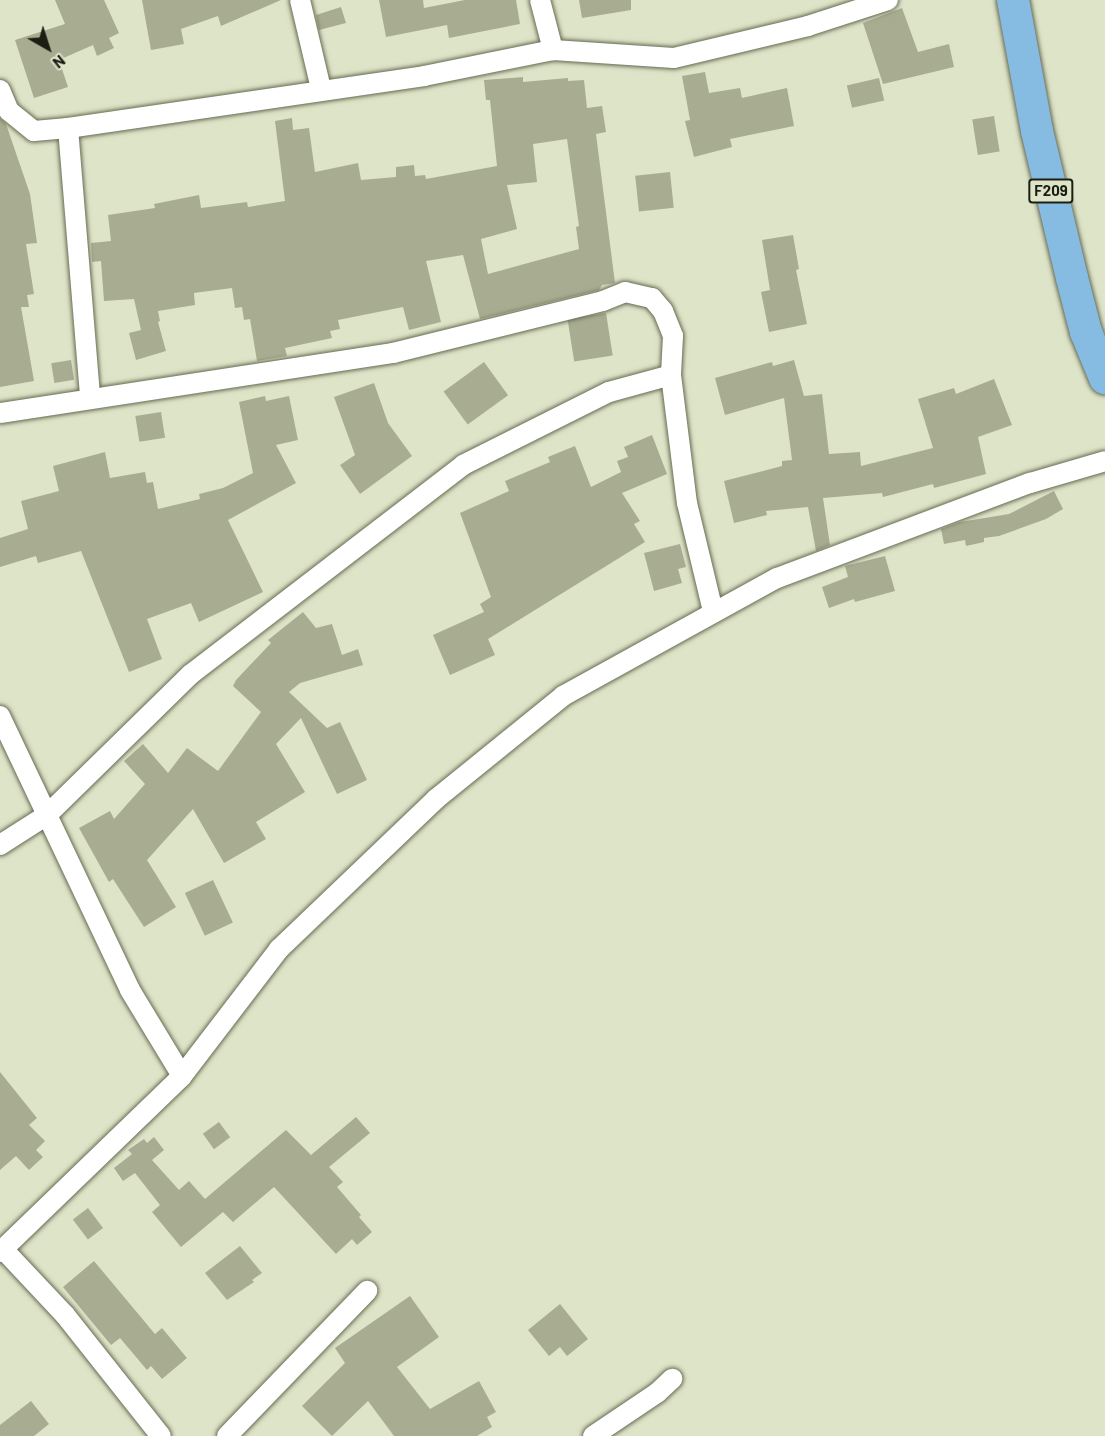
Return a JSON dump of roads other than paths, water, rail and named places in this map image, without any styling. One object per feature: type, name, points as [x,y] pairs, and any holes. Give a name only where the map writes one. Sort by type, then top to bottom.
[{"type":"main road","name":"F209","points":[[1013,0],[1037,131],[1072,278],[1086,332],[1105,378]]},
{"type":"street","points":[[300,0],[321,89]]},
{"type":"street","points":[[540,0],[553,50]]},
{"type":"street","points":[[0,90],[9,111],[34,131],[68,129],[321,89],[424,76],[553,50],[674,58],[808,26],[888,0]]},
{"type":"street","points":[[68,129],[90,398]]},
{"type":"street","points":[[0,413],[393,353],[570,309],[625,292],[652,298],[663,312],[673,336],[671,375],[687,503],[713,611]]},
{"type":"street","points":[[0,845],[48,815],[191,674],[463,465],[609,392],[671,375]]},
{"type":"street","points":[[161,1436],[65,1315],[2,1251],[182,1076],[279,949],[436,799],[563,696],[713,611],[777,578],[1030,483],[1105,461]]},
{"type":"street","points":[[0,716],[130,990],[182,1076]]},
{"type":"street","points":[[227,1436],[367,1291]]},
{"type":"street","points":[[593,1436],[657,1393],[672,1379]]}]
